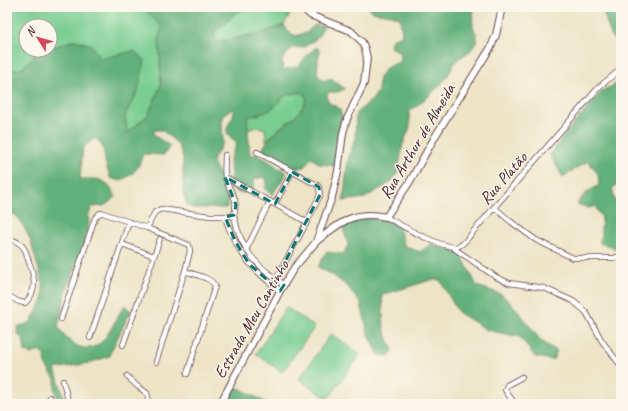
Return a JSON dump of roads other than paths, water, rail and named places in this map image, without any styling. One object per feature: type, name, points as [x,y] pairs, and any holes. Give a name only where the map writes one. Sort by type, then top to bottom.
[{"type":"street","name":"Estrada Meu Cantinho","points":[[220,404],[280,291],[294,268],[316,242],[332,197],[338,171],[343,132],[364,83],[367,58],[365,49],[358,37],[351,31],[310,15],[305,7]]},
{"type":"street","name":"Rua Arthur de Almeida","points":[[316,242],[329,231],[348,219],[370,214],[386,217],[409,183],[436,135],[490,47],[496,35],[502,7]]},
{"type":"street","name":"Rua Platão","points":[[452,247],[459,246],[463,243],[599,87],[621,69]]},
{"type":"street","points":[[257,152],[319,187],[320,195],[276,279]]},
{"type":"street","points":[[225,155],[225,177],[235,197],[236,205],[234,216],[238,235],[253,259],[284,285]]},
{"type":"street","points":[[275,204],[292,172]]},
{"type":"street","points":[[225,177],[307,222]]},
{"type":"street","points":[[246,250],[270,201]]},
{"type":"street","points":[[494,208],[536,240],[573,258],[614,258],[621,256]]},
{"type":"street","points":[[147,228],[155,212],[162,209],[234,216]]},
{"type":"street","points":[[61,319],[95,218],[98,215],[103,213],[147,228],[189,245],[190,251],[185,271],[156,362]]},
{"type":"street","points":[[225,216],[230,230],[249,264],[280,291]]},
{"type":"street","points":[[386,217],[420,235],[452,247],[496,278],[509,283],[544,288],[573,301],[588,315],[602,341],[621,366]]},
{"type":"street","points":[[90,338],[129,222]]},
{"type":"street","points":[[7,238],[14,240],[24,247],[35,278],[35,286],[32,294],[25,303],[19,302],[7,295]]},
{"type":"street","points":[[123,346],[160,239]]},
{"type":"street","points":[[122,244],[154,256]]},
{"type":"street","points":[[185,271],[210,280],[214,284],[187,374]]},
{"type":"street","points":[[128,376],[137,386],[147,393],[147,404]]},
{"type":"street","points":[[515,404],[505,390],[507,385],[522,377]]},
{"type":"street","points":[[63,381],[69,404]]},
{"type":"street","points":[[48,404],[50,397]]}]
